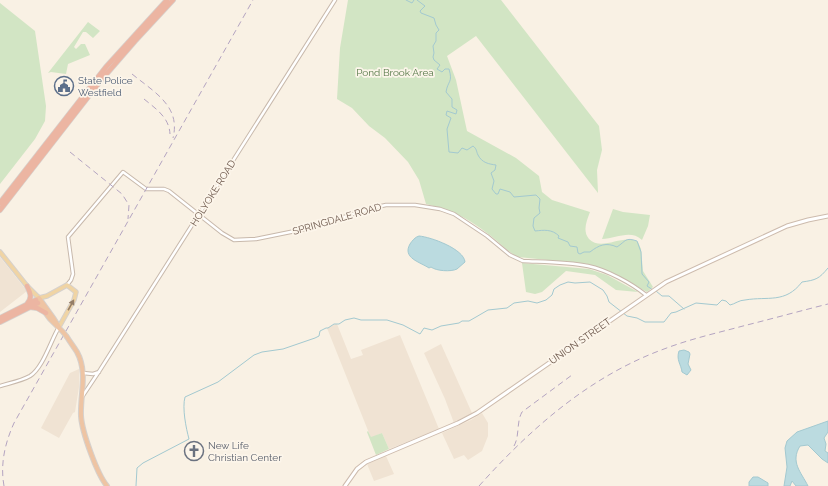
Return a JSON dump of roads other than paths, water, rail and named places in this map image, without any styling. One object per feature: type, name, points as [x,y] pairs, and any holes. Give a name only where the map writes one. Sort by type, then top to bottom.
[{"type":"highway","points":[[0,202],[110,63],[167,0]]},
{"type":"highway","points":[[0,210],[102,79],[135,40],[173,0]]},
{"type":"highway","points":[[0,318],[25,307],[30,302],[31,297],[27,286]]},
{"type":"highway","points":[[38,300],[59,327]]},
{"type":"highway","points":[[0,322],[38,300]]},
{"type":"highway","points":[[38,300],[67,337],[81,361],[83,373],[81,418],[84,432],[97,469],[107,486]]},
{"type":"highway","points":[[25,307],[35,307],[46,312]]},
{"type":"main road","name":"UNION STREET","points":[[344,486],[357,469],[366,462],[455,425],[477,413],[653,290],[699,266],[786,226],[828,216]]},
{"type":"main road","points":[[0,252],[38,300],[68,283],[74,290],[76,295],[59,327]]},
{"type":"street","name":"HOLYOKE ROAD","points":[[82,397],[335,0]]},
{"type":"street","name":"SPRINGDALE ROAD","points":[[68,283],[73,274],[68,237],[123,172],[146,189],[162,189],[169,191],[229,238],[237,240],[249,240],[310,228],[386,205],[423,205],[454,214],[487,236],[508,254],[516,258],[594,268],[610,274],[646,295]]},
{"type":"street","points":[[0,386],[25,378],[34,373],[41,363],[59,327]]},
{"type":"street","points":[[83,373],[93,374],[100,370]]},
{"type":"water","points":[[419,236],[446,244],[459,253],[465,262],[457,269],[447,271],[431,267],[429,268],[413,259],[408,253],[408,249],[413,240]]},
{"type":"water","points":[[684,350],[690,354],[688,364],[691,370],[687,375],[682,372],[678,359],[679,351]]},
{"type":"water","points":[[828,421],[828,432],[824,438],[826,444],[825,451],[828,453],[828,463],[808,445],[800,446],[797,452],[796,462],[808,486],[796,486],[792,481],[790,486],[784,486],[787,467],[785,448],[787,441],[797,432]]},
{"type":"water","points":[[753,477],[758,477],[768,483],[768,486],[749,486],[749,482]]},
{"type":"waterway","points":[[406,0],[412,3],[414,0]]},
{"type":"waterway","points":[[417,0],[425,6],[420,11],[421,13],[434,18],[439,30],[436,33],[436,41],[433,46],[434,60],[440,65],[437,69],[442,72],[445,69],[449,69],[450,79],[446,92],[452,99],[452,107],[457,110],[456,114],[447,111],[446,115],[451,118],[447,129],[449,152],[458,153],[462,148],[467,150],[473,146],[482,160],[488,164],[496,165],[495,170],[491,173],[494,181],[492,189],[496,194],[498,194],[500,189],[510,192],[514,197],[536,195],[540,199],[540,213],[534,218],[533,226],[535,231],[545,230],[554,232],[559,236],[558,238],[568,242],[570,246],[577,247],[578,253],[580,254],[590,252],[603,245],[617,247],[624,241],[637,241],[641,252],[642,274],[649,282],[647,286],[653,290]]},
{"type":"waterway","points":[[136,486],[137,468],[143,463],[189,439],[184,412],[185,397],[218,382],[254,355],[262,352],[283,349],[315,338],[319,336],[320,331],[334,324],[339,324],[345,320],[354,318],[361,320],[387,320],[403,325],[420,334],[424,328],[432,330],[441,326],[459,323],[462,321],[469,321],[488,310],[507,308],[514,303],[528,301],[537,303],[546,300],[552,295],[554,289],[568,282],[590,282],[603,290],[609,302],[627,316],[637,318],[645,322],[664,322],[671,313],[696,303],[717,305],[722,300],[726,301],[730,305],[743,300],[776,298],[783,296],[796,289],[802,282],[814,280],[820,277],[828,268]]},
{"type":"waterway","points":[[656,291],[662,296],[669,296],[684,309]]},
{"type":"railway","points":[[4,486],[4,454],[14,423],[253,0]]},
{"type":"railway","points":[[132,74],[157,94],[169,108],[173,117],[173,138]]},
{"type":"railway","points":[[144,99],[164,118],[170,134]]},
{"type":"railway","points":[[70,152],[122,194],[129,205],[128,219]]},
{"type":"railway","points":[[479,486],[519,444],[563,406],[611,374],[637,360],[684,342],[828,304]]},
{"type":"railway","points":[[514,446],[522,412],[572,375]]},
{"type":"place","name":"State Police Westfield","points":[[64,86]]},
{"type":"place","name":"New Life Christian Center","points":[[194,451]]},
{"type":"park label","name":"Pond Brook Area","points":[[395,72]]}]
